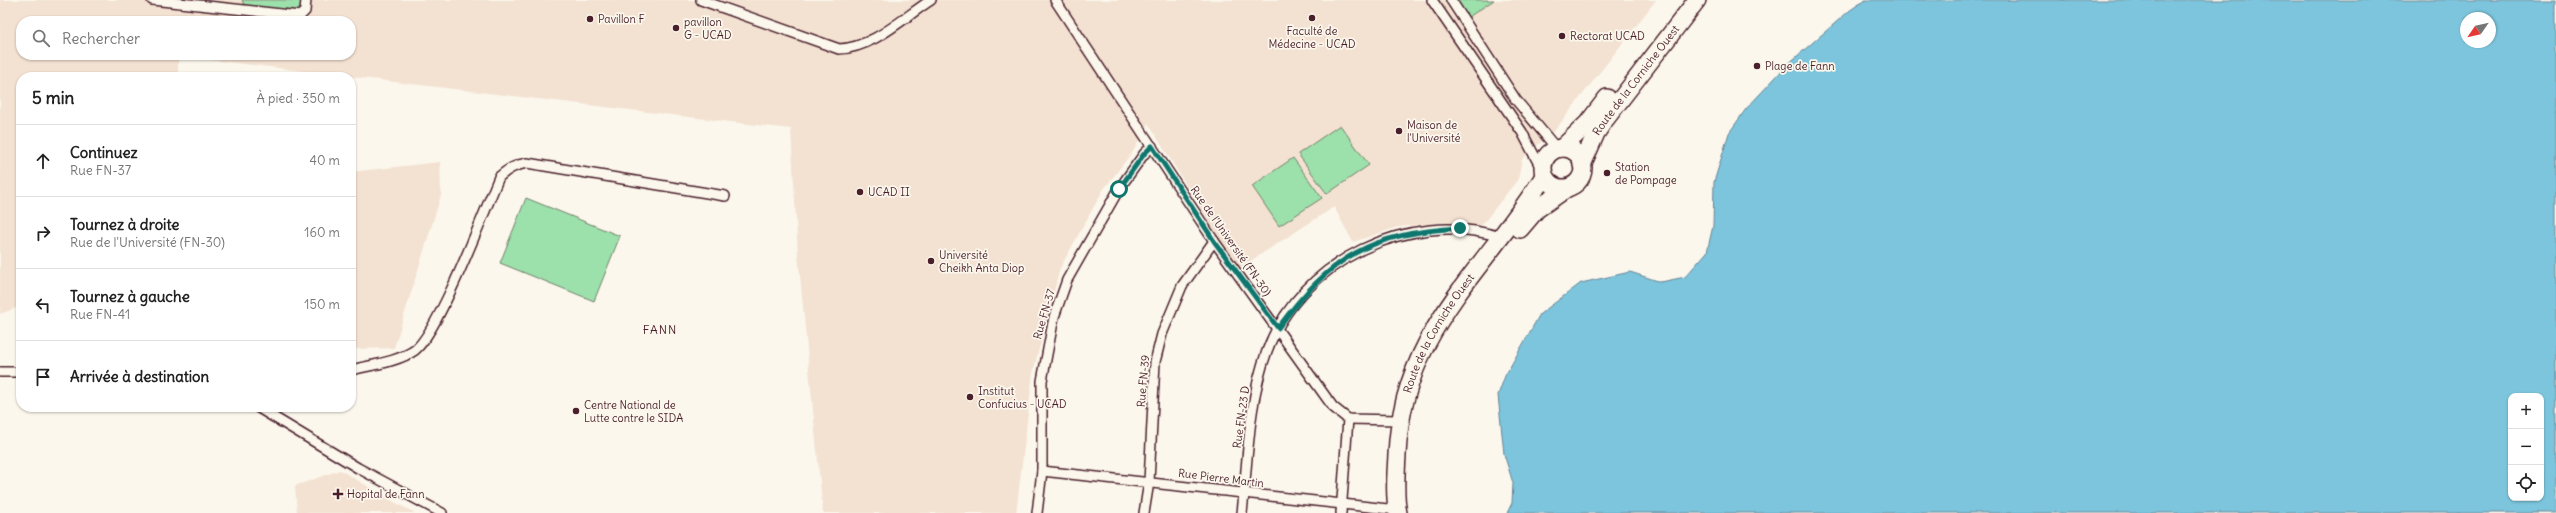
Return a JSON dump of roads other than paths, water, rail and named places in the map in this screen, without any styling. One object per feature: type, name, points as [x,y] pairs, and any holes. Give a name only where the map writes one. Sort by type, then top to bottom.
[{"type":"highway","name":"Route de la Corniche Ouest","points":[[1560,149],[1588,123],[1684,0]]},
{"type":"highway","name":"Route de la Corniche Ouest","points":[[1582,165],[1596,133],[1604,121],[1696,0]]},
{"type":"highway","points":[[1560,149],[1575,153],[1582,165],[1580,177],[1567,188],[1554,186],[1543,173],[1548,155],[1560,149]]},
{"type":"highway","name":"Route de la Corniche Ouest","points":[[1401,512],[1396,472],[1399,420],[1420,357],[1434,329],[1452,300],[1500,237],[1543,173]]},
{"type":"highway","name":"Route de la Corniche Ouest","points":[[1401,512],[1406,477],[1410,426],[1419,386],[1435,347],[1462,304],[1528,219],[1546,202],[1567,188]]},
{"type":"street","points":[[152,0],[300,16],[305,11],[306,0]]},
{"type":"street","points":[[701,0],[839,49],[850,49],[879,35],[931,0]]},
{"type":"street","name":"Rue de l'Université (FN-30)","points":[[1055,0],[1214,241],[1278,328],[1333,408],[1348,419]]},
{"type":"street","points":[[1432,0],[1522,132],[1543,173]]},
{"type":"street","points":[[1451,0],[1516,100],[1560,149]]},
{"type":"street","name":"Rue FN-37","points":[[1037,513],[1042,471],[1042,381],[1054,316],[1067,280],[1115,196],[1144,154],[1152,146]]},
{"type":"street","points":[[356,369],[407,355],[422,344],[438,316],[499,177],[507,170],[518,164],[527,163],[725,196]]},
{"type":"street","name":"Rue FN-23 D","points":[[1242,513],[1255,397],[1267,351],[1278,328],[1314,282],[1340,262],[1366,247],[1405,234],[1460,228],[1500,237]]},
{"type":"street","name":"Rue FN-39","points":[[1144,513],[1149,482],[1155,362],[1162,334],[1182,286],[1214,241]]},
{"type":"street","points":[[0,372],[16,372]]},
{"type":"street","points":[[265,412],[358,468],[442,513]]},
{"type":"street","points":[[1341,513],[1348,419],[1399,420]]},
{"type":"street","name":"Rue Pierre Martin","points":[[1042,471],[1244,494],[1342,502],[1401,512]]},
{"type":"water","points":[[1865,0],[2556,0],[2556,513],[1507,513],[1512,503],[1513,483],[1504,454],[1498,395],[1505,376],[1540,314],[1581,283],[1630,272],[1661,282],[1685,277],[1707,252],[1713,226],[1714,182],[1729,133],[1746,109],[1788,64],[1849,11]]},
{"type":"place","name":"Faculté de Médecine - UCAD","points":[[1312,18]]},
{"type":"place","name":"Pavillon F","points":[[590,19]]},
{"type":"place","name":"pavillon G - UCAD","points":[[676,28]]},
{"type":"place","name":"Rectorat UCAD","points":[[1562,36]]},
{"type":"place","name":"Plage de Fann","points":[[1757,66]]},
{"type":"place","name":"Maison de l'Université","points":[[1399,131]]},
{"type":"place","name":"Station de Pompage","points":[[1607,173]]},
{"type":"place","name":"UCAD II","points":[[860,192]]},
{"type":"place","name":"Université Cheikh Anta Diop","points":[[931,261]]},
{"type":"place","name":"Institut Confucius - UCAD","points":[[970,397]]},
{"type":"place","name":"Centre National de Lutte contre le SIDA","points":[[576,411]]},
{"type":"place","name":"Hopital de Fann","points":[[338,494]]},
{"type":"district","name":"FANN","points":[[660,329]]}]
